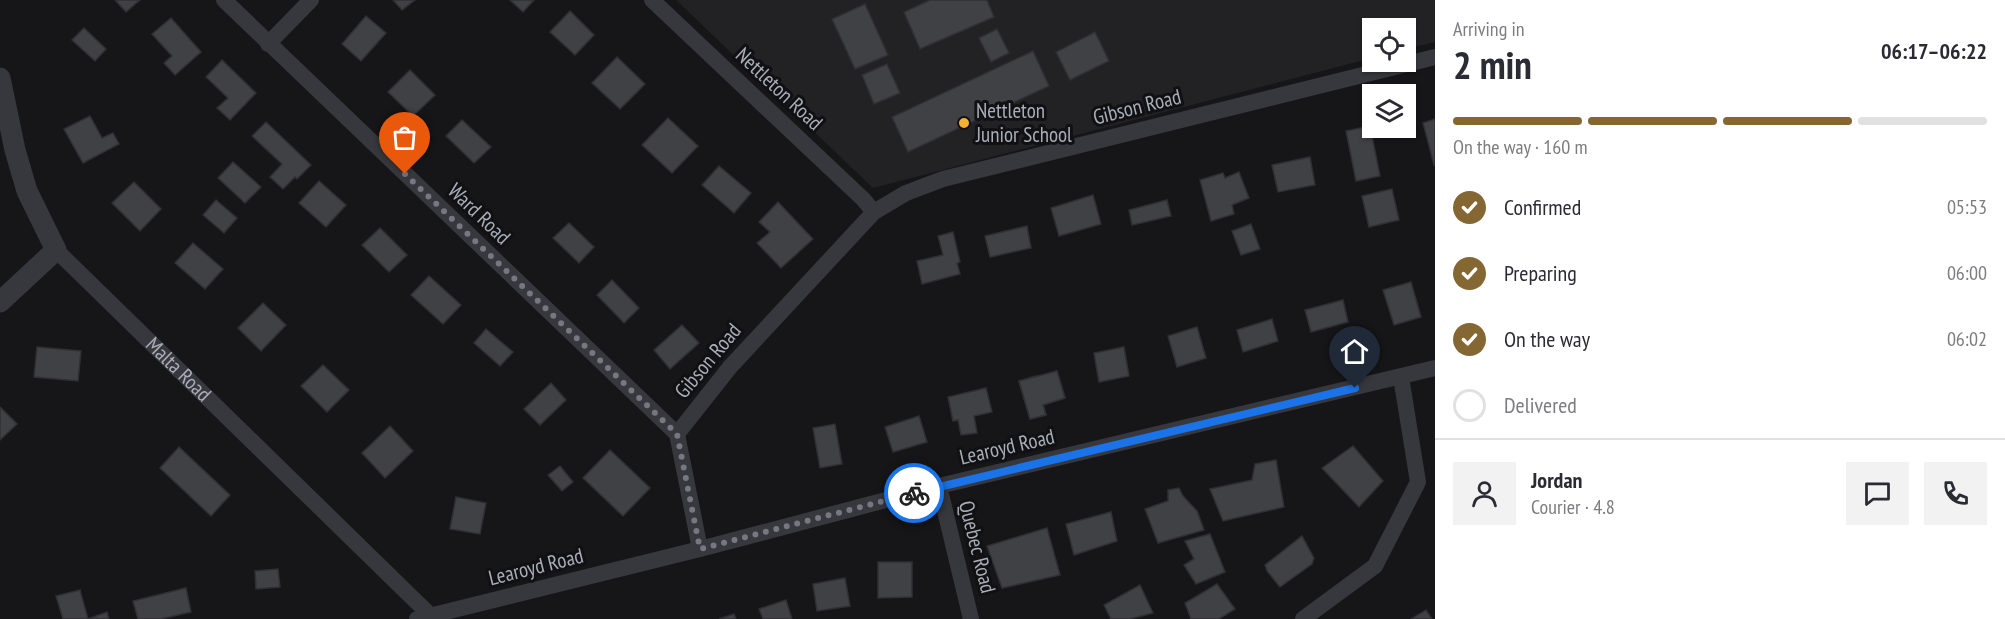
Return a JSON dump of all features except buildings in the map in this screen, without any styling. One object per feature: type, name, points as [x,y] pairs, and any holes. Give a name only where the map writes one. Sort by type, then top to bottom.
[{"type":"street","name":"Ward Road","points":[[224,0],[677,434]]},
{"type":"street","points":[[268,44],[311,0]]},
{"type":"street","name":"Nettleton Road","points":[[652,0],[855,191],[874,212]]},
{"type":"street","name":"Gibson Road","points":[[677,434],[730,367],[874,212],[906,193],[943,179],[1435,57]]},
{"type":"street","name":"Malta Road","points":[[0,78],[15,150],[27,191],[56,250],[424,617]]},
{"type":"street","points":[[0,302],[56,250]]},
{"type":"street","name":"Learoyd Road","points":[[424,617],[700,549],[939,486],[1435,368]]},
{"type":"street","points":[[1303,619],[1375,566],[1418,482],[1401,377]]},
{"type":"street","points":[[677,434],[700,549]]},
{"type":"street","name":"Quebec Road","points":[[939,486],[971,619]]},
{"type":"shaded area","name":"Nettleton Junior School","points":[[676,0],[1435,0],[1435,42],[1416,47],[1416,18],[1362,18],[1362,61],[873,188]]},
{"type":"way so far","points":[[405,174],[677,434],[700,549],[914,493]]},
{"type":"place","name":"Nettleton Junior School","points":[[964,123]]},
{"type":"route","points":[[914,493],[1355,388]]}]
